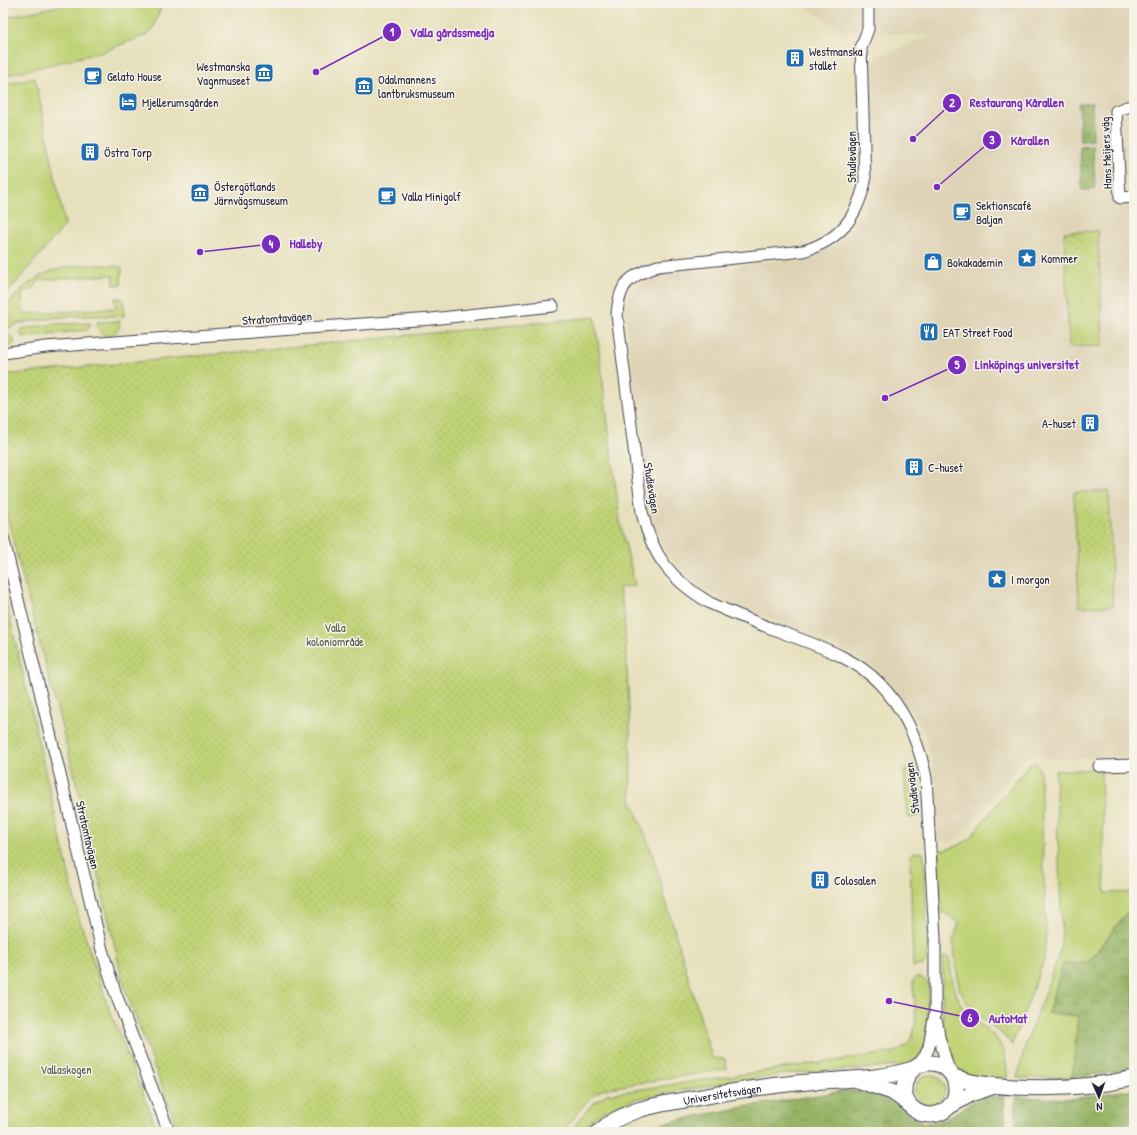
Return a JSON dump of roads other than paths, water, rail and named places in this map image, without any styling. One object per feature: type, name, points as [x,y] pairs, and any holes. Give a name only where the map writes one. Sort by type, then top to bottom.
[{"type":"main road","points":[[995,1086],[971,1094],[939,1114],[925,1115],[913,1109],[908,1103],[904,1092],[904,1085],[909,1074],[915,1068],[924,1064],[932,1063],[944,1067],[951,1074],[966,1082],[995,1086],[1072,1088],[1094,1086],[1134,1078]]},
{"type":"main road","name":"Universitetsvägen","points":[[599,1132],[613,1121],[626,1114],[654,1106],[797,1083],[852,1079],[891,1074],[915,1068]]},
{"type":"main road","points":[[950,1106],[956,1092],[951,1074]]},
{"type":"main road","name":"Universitetsvägen","points":[[852,1079],[875,1085],[892,1092],[908,1103]]},
{"type":"street","name":"Studievägen","points":[[868,3],[868,28],[861,48],[865,182],[856,208],[845,226],[838,234],[828,241],[803,251],[663,265],[644,271],[635,275],[621,291],[618,301],[617,315],[642,512],[646,530],[660,559],[682,584],[696,595],[710,603],[819,646],[857,666],[880,683],[908,721],[922,757],[926,778],[935,937],[935,1013],[939,1037],[951,1074]]},
{"type":"street","name":"Hans Meijers väg","points":[[1134,106],[1116,111],[1120,198],[1134,197]]},
{"type":"street","name":"Stratomtavägen","points":[[3,353],[27,349],[430,319],[553,306]]},
{"type":"street","name":"Stratomtavägen","points":[[3,537],[102,950],[115,992],[169,1132]]},
{"type":"street","points":[[1099,766],[1134,765]]},
{"type":"street","name":"Studievägen","points":[[915,1068],[925,1056],[929,1047],[935,1013]]},
{"type":"place","name":"Westmanska stallet","points":[[795,58]]},
{"type":"place","name":"Valla gårdssmedja","points":[[316,72]]},
{"type":"place","name":"Westmanska Vagnmuseet","points":[[264,73]]},
{"type":"place","name":"Gelato House","points":[[93,76]]},
{"type":"place","name":"Odalmannens lantbruksmuseum","points":[[364,86]]},
{"type":"place","name":"Mjellerumsgården","points":[[128,102]]},
{"type":"place","name":"Restaurang Kårallen","points":[[913,139]]},
{"type":"place","name":"Östra Torp","points":[[90,152]]},
{"type":"place","name":"Kårallen","points":[[937,187]]},
{"type":"place","name":"Östergötlands Järnvägsmuseum","points":[[200,193]]},
{"type":"place","name":"Valla Minigolf","points":[[387,196]]},
{"type":"place","name":"Sektionscafé Baljan","points":[[962,212]]},
{"type":"place","name":"Halleby","points":[[200,252]]},
{"type":"place","name":"Kommer","points":[[1027,258]]},
{"type":"place","name":"Bokakademin","points":[[933,262]]},
{"type":"place","name":"EAT Street Food","points":[[929,332]]},
{"type":"place","name":"Linköpings universitet","points":[[885,398]]},
{"type":"place","name":"A-huset","points":[[1090,423]]},
{"type":"place","name":"C-huset","points":[[914,467]]},
{"type":"place","name":"I morgon","points":[[997,579]]},
{"type":"place","name":"Colosalen","points":[[820,880]]},
{"type":"place","name":"AutoMat","points":[[889,1001]]},
{"type":"park label","name":"Valla koloniområde","points":[[335,634]]},
{"type":"park label","name":"Vallaskogen","points":[[66,1069]]}]
